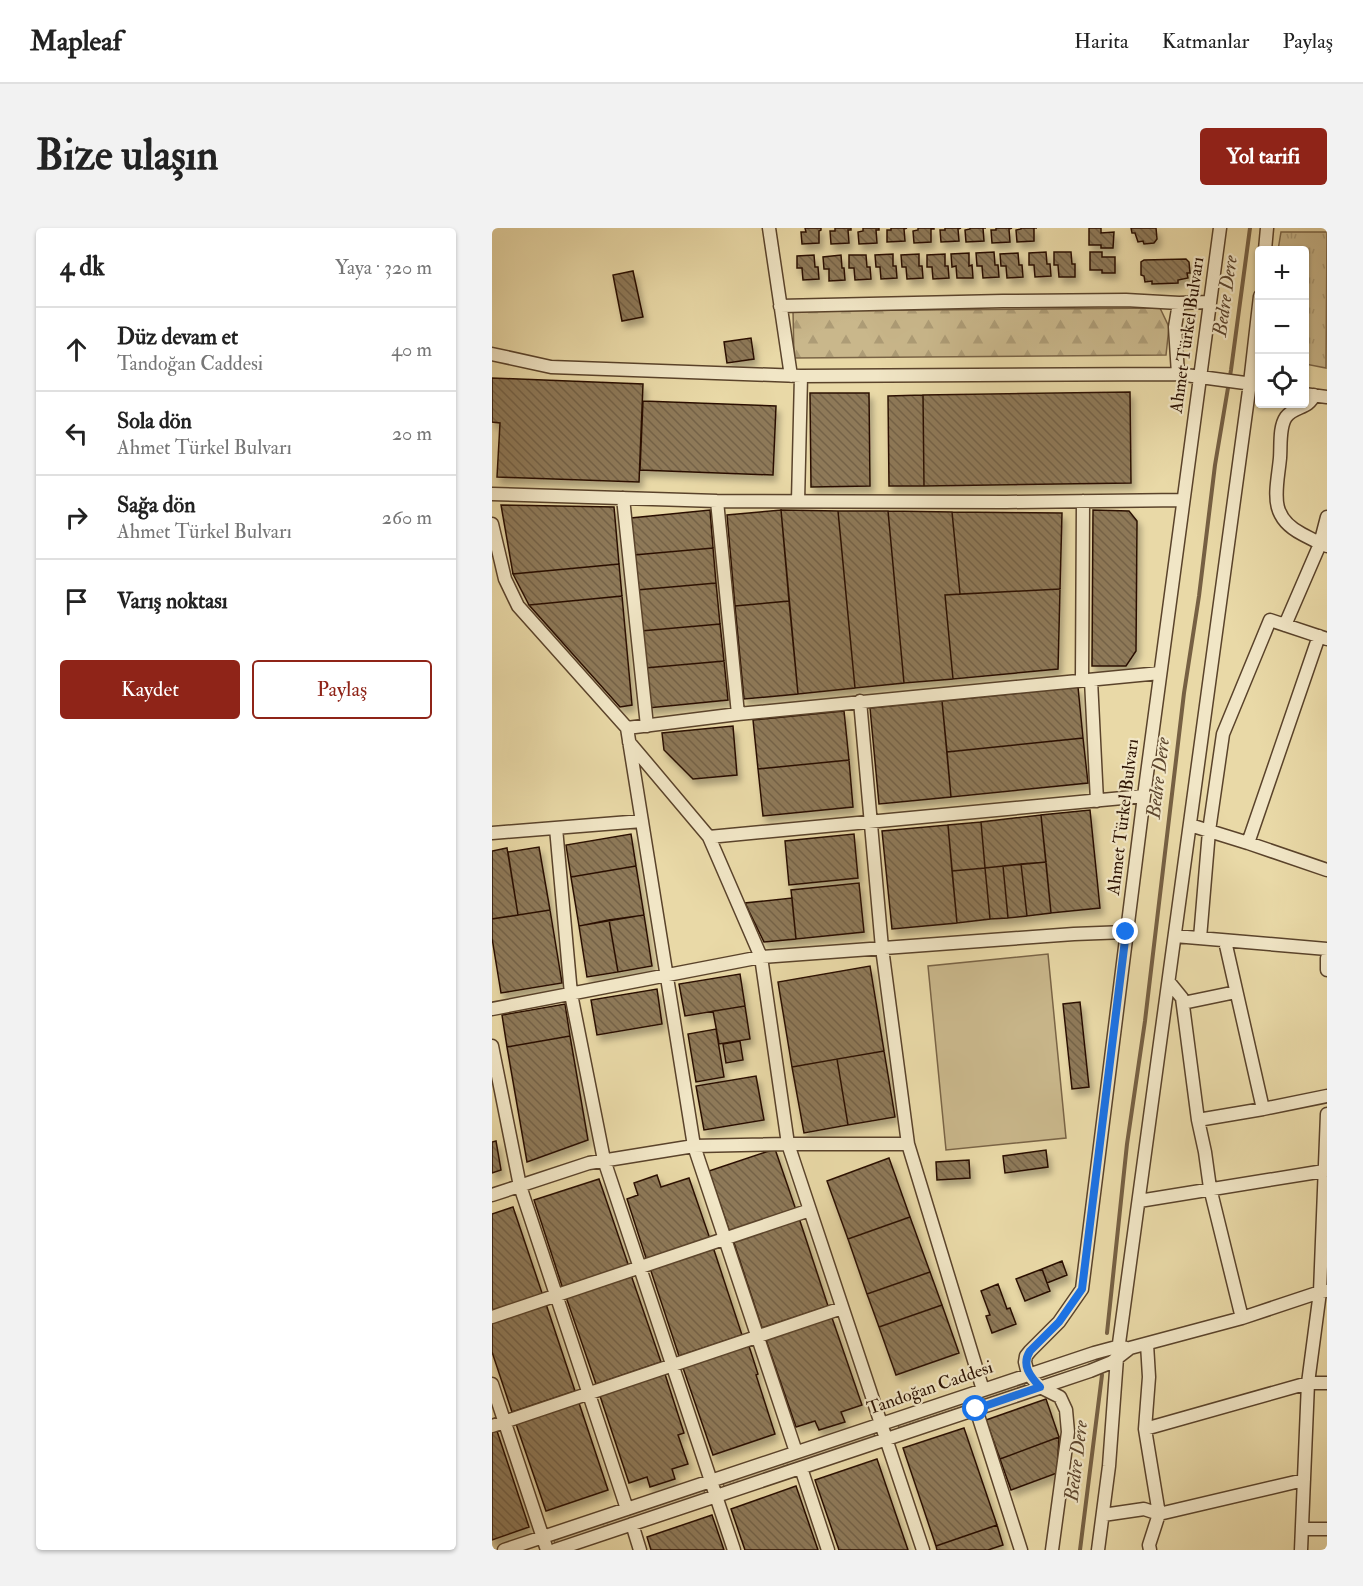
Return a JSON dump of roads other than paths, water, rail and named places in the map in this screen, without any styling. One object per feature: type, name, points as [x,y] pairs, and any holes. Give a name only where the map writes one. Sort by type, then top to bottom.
[{"type":"street","points":[[769,228],[780,306],[796,376],[798,501]]},
{"type":"street","name":"Ahmet Türkel Bulvarı","points":[[1029,1374],[1025,1362],[1026,1356],[1059,1322],[1082,1289],[1126,932],[1220,228]]},
{"type":"street","points":[[1265,246],[1267,228]]},
{"type":"street","points":[[1098,1550],[1139,1201],[1260,300]]},
{"type":"street","points":[[780,306],[1003,301],[1210,302]]},
{"type":"street","points":[[1178,374],[1175,327],[1179,303]]},
{"type":"street","points":[[492,354],[551,367],[796,376],[1178,374],[1250,383]]},
{"type":"street","points":[[1309,395],[1327,397]]},
{"type":"street","points":[[1300,408],[1292,411],[1283,422],[1276,501],[1284,522],[1297,532],[1324,545]]},
{"type":"street","points":[[492,494],[717,501],[1183,500]]},
{"type":"street","points":[[623,498],[647,726]]},
{"type":"street","points":[[717,501],[738,714]]},
{"type":"street","points":[[1083,501],[1086,680],[1097,801]]},
{"type":"street","points":[[1285,625],[1324,545],[1327,517]]},
{"type":"street","points":[[492,524],[505,579],[518,606],[627,728],[694,1146],[796,1452]]},
{"type":"street","points":[[1200,938],[1209,831],[1223,734],[1270,620],[1323,638],[1248,843]]},
{"type":"street","points":[[627,728],[860,701],[1160,673]]},
{"type":"street","points":[[860,701],[882,948],[908,1144],[983,1390]]},
{"type":"street","points":[[629,742],[709,837],[762,957],[788,1144],[923,1550]]},
{"type":"street","points":[[709,837],[1144,796]]},
{"type":"street","points":[[492,833],[642,821]]},
{"type":"street","points":[[1190,825],[1327,870]]},
{"type":"street","points":[[556,828],[571,994],[604,1160],[734,1550]]},
{"type":"street","points":[[492,1009],[762,957],[1126,932]]},
{"type":"street","points":[[1175,936],[1327,949]]},
{"type":"street","points":[[1225,940],[1263,1109]]},
{"type":"street","points":[[1327,958],[1327,970]]},
{"type":"street","points":[[1169,982],[1182,998],[1198,1120],[1210,1188],[1242,1318]]},
{"type":"street","points":[[1183,1003],[1236,992]]},
{"type":"street","points":[[492,1046],[520,1186],[627,1509]]},
{"type":"street","points":[[1198,1120],[1327,1096]]},
{"type":"street","points":[[1301,1550],[1308,1383],[1324,1291],[1324,1171],[1327,1114]]},
{"type":"street","points":[[492,1196],[588,1163],[694,1146],[908,1144]]},
{"type":"street","points":[[1139,1201],[1324,1171]]},
{"type":"street","points":[[492,1317],[810,1210]]},
{"type":"street","points":[[1123,1351],[1242,1318],[1324,1291]]},
{"type":"street","points":[[498,1424],[842,1308]]},
{"type":"street","points":[[1147,1344],[1149,1377],[1145,1428],[1159,1514],[1149,1545],[1150,1550]]},
{"type":"street","name":"Tandoğan Caddesi","points":[[504,1550],[1094,1353],[1123,1351]]},
{"type":"street","name":"Tandoğan Caddesi","points":[[555,1550],[1090,1371],[1112,1362],[1123,1351]]},
{"type":"street","points":[[1029,1374],[1040,1387],[1060,1397],[1066,1410],[1068,1432],[1052,1550]]},
{"type":"street","points":[[1145,1428],[1308,1383],[1327,1383]]},
{"type":"street","points":[[492,1384],[498,1424],[547,1550]]},
{"type":"street","points":[[976,1409],[1021,1550]]},
{"type":"street","points":[[801,1468],[828,1550]]},
{"type":"street","points":[[1103,1515],[1144,1509],[1159,1514],[1304,1480]]},
{"type":"street","points":[[632,1524],[640,1550]]},
{"type":"street","points":[[1302,1529],[1327,1529]]},
{"type":"waterway","name":"Bedre Dere","points":[[1107,1333],[1127,1144],[1145,1021],[1184,693],[1250,228]]},
{"type":"waterway","name":"Bedre Dere","points":[[1080,1550],[1102,1375]]}]
